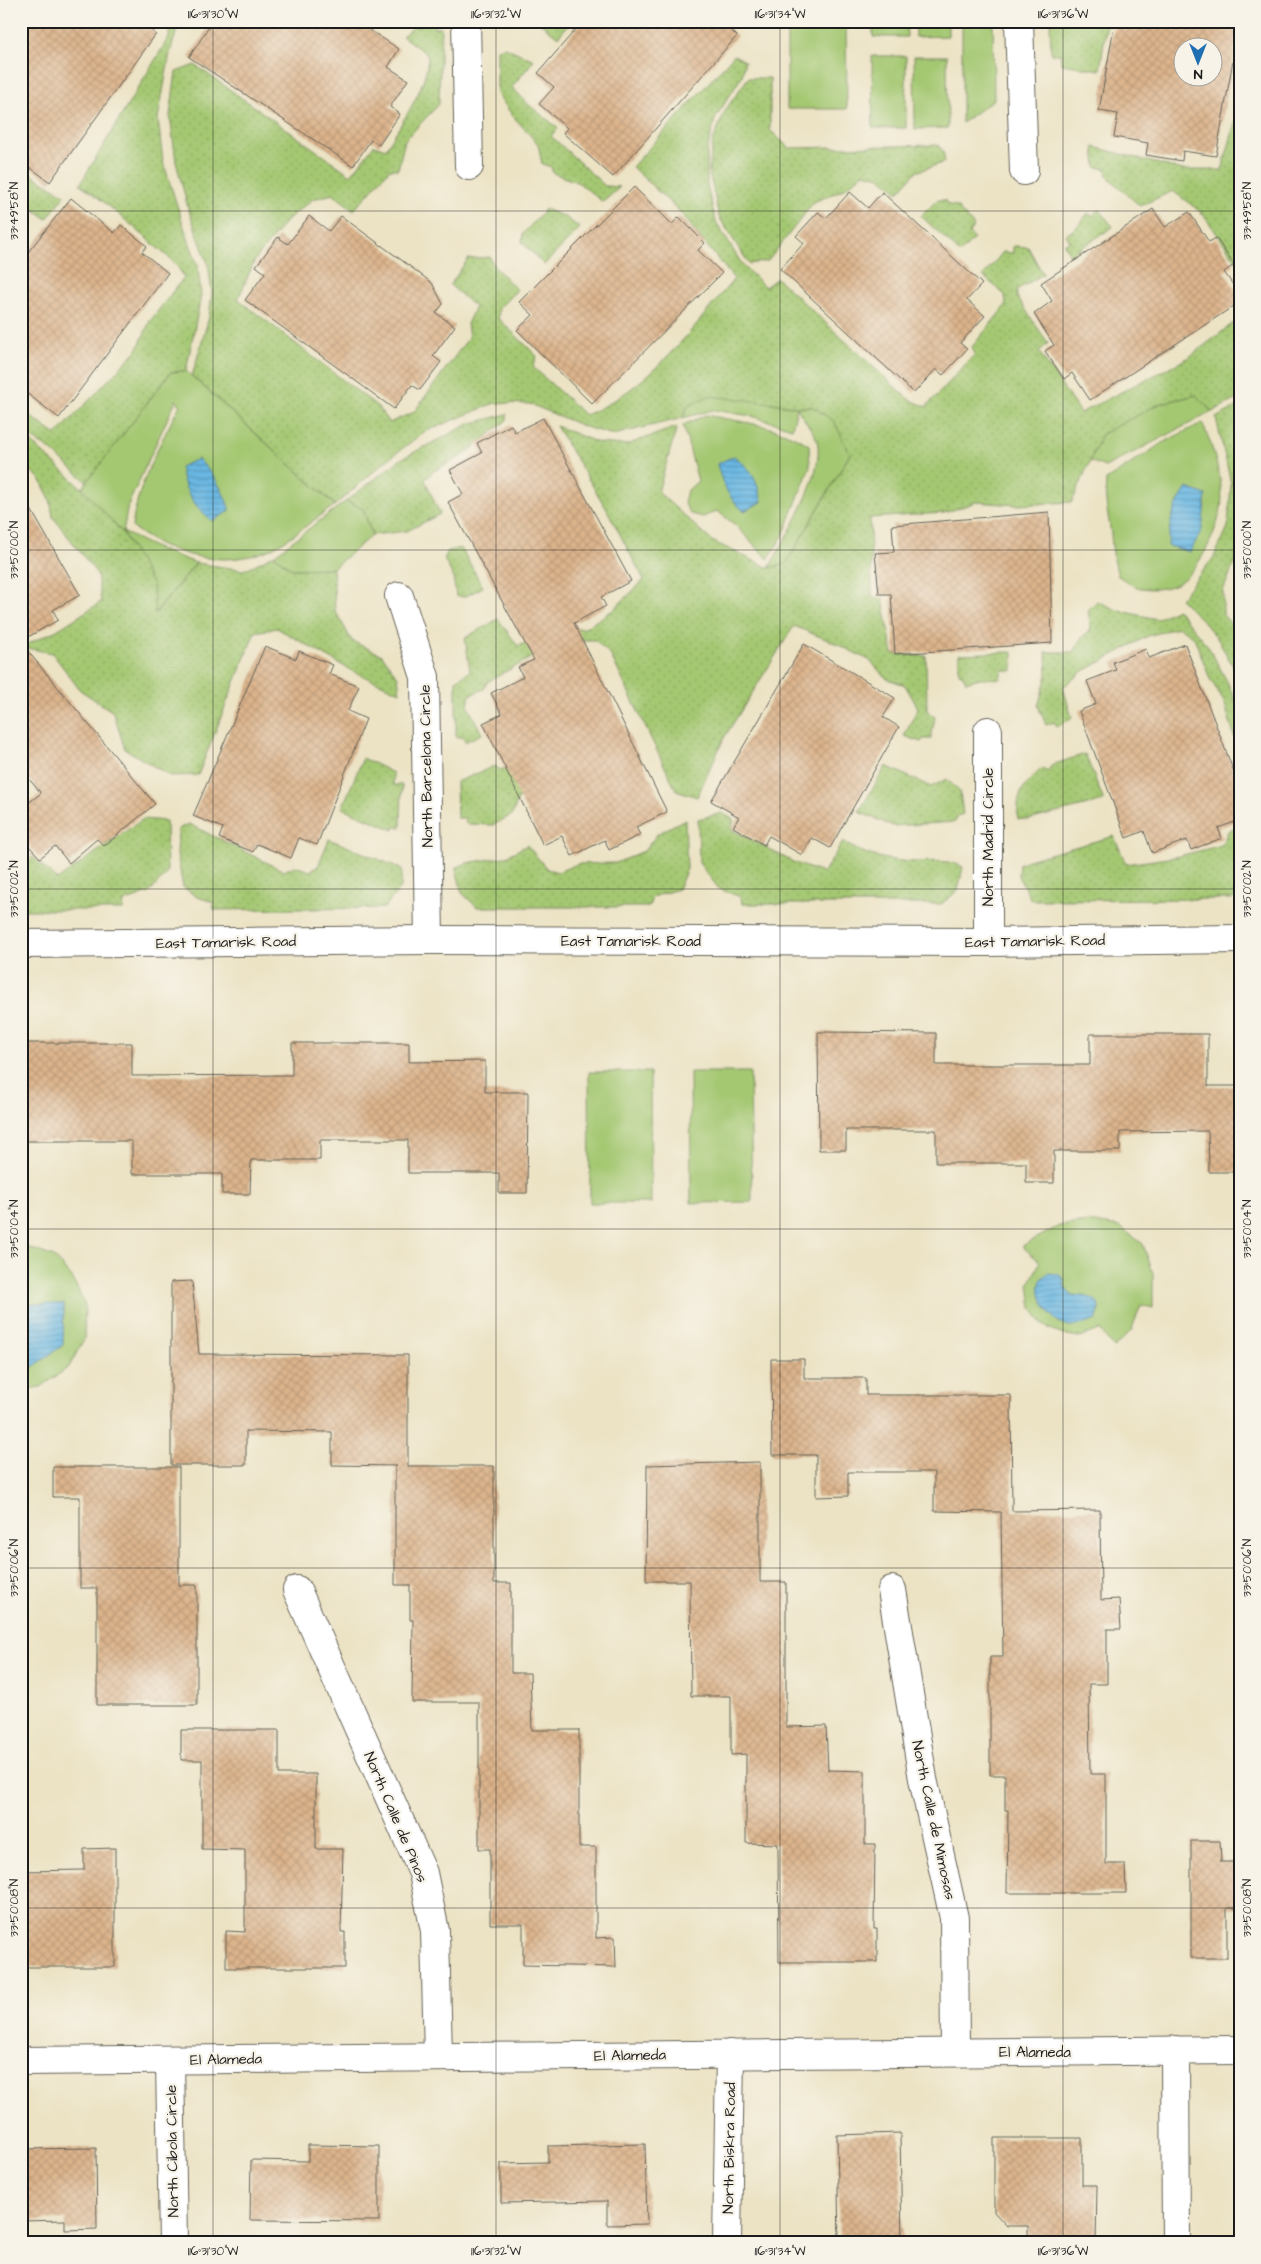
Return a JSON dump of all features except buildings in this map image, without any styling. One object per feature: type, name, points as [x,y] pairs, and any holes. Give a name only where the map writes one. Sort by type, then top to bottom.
[{"type":"street","points":[[466,21],[469,166]]},
{"type":"street","points":[[1019,21],[1024,171]]},
{"type":"street","name":"North Barcelona Circle","points":[[399,596],[425,677],[429,940]]},
{"type":"street","name":"North Madrid Circle","points":[[988,731],[988,942]]},
{"type":"street","name":"East Tamarisk Road","points":[[21,944],[429,940],[988,942],[1240,939]]},
{"type":"street","name":"North Calle de Pinos","points":[[297,1590],[423,1873],[435,1931],[438,2057]]},
{"type":"street","name":"North Calle de Mimosas","points":[[892,1590],[923,1779],[954,1918],[954,2052]]},
{"type":"street","points":[[1175,2050],[1176,2243]]},
{"type":"street","name":"El Alameda","points":[[21,2061],[1240,2050]]},
{"type":"street","name":"North Biskra Road","points":[[728,2243],[730,2054]]},
{"type":"street","name":"North Cibola Circle","points":[[170,2060],[173,2243]]},
{"type":"green space","points":[[169,21],[179,21],[170,53],[158,119],[163,161],[198,266],[201,296],[186,371],[171,372],[87,482],[48,448],[21,432],[21,409],[56,435],[137,350],[150,321],[184,277],[170,258],[80,184],[169,37]]},
{"type":"green space","points":[[538,21],[571,21],[558,37]]},
{"type":"green space","points":[[787,21],[846,21],[847,109],[787,109]]},
{"type":"green space","points":[[873,21],[906,21],[907,37],[873,37]]},
{"type":"green space","points":[[915,21],[948,21],[948,36],[915,37]]},
{"type":"green space","points":[[962,21],[993,21],[994,99],[962,123]]},
{"type":"green space","points":[[1059,21],[1107,21],[1100,70],[1061,64],[1060,54],[1051,54],[1050,23]]},
{"type":"green space","points":[[433,22],[434,28],[441,27],[439,104],[405,140],[398,169],[390,169],[354,210],[333,194],[313,199],[288,219],[255,260],[238,299],[378,407],[389,423],[414,412],[469,337],[467,324],[475,307],[450,285],[468,259],[490,257],[494,266],[517,290],[499,308],[498,318],[537,356],[533,367],[585,415],[608,404],[629,390],[649,374],[685,337],[734,279],[679,211],[632,167],[734,55],[745,61],[742,76],[715,119],[707,151],[707,186],[716,222],[743,266],[765,287],[777,278],[907,398],[926,407],[975,354],[972,347],[1006,305],[1005,295],[983,276],[1003,252],[1013,253],[1013,246],[1028,247],[1043,274],[1017,290],[1017,297],[1048,343],[1039,352],[1080,413],[1188,358],[1240,318],[1240,397],[1212,412],[1196,395],[1160,404],[1102,434],[1072,502],[1017,505],[976,502],[944,513],[870,518],[872,597],[883,599],[893,654],[926,656],[927,711],[935,717],[931,739],[923,739],[921,742],[904,736],[918,708],[905,685],[887,679],[869,660],[794,626],[724,738],[697,797],[676,790],[611,656],[595,640],[563,640],[487,682],[484,689],[470,695],[468,706],[482,734],[465,742],[463,737],[456,737],[456,680],[470,671],[465,638],[498,619],[518,646],[561,629],[585,628],[613,610],[644,580],[606,508],[556,426],[599,443],[626,445],[677,427],[658,492],[712,541],[769,568],[786,564],[850,454],[813,407],[796,407],[772,403],[688,405],[683,418],[613,435],[585,427],[530,404],[495,403],[424,432],[386,461],[335,505],[192,376],[209,317],[212,293],[208,264],[188,208],[176,162],[170,115],[176,72],[195,65],[351,175],[374,145],[386,149],[413,104],[427,68],[428,55],[402,36],[414,27]]},
{"type":"green space","points":[[505,47],[534,60],[512,87],[529,105],[558,128],[551,136],[605,186],[620,187],[603,202],[579,183],[553,173],[551,167],[542,164],[538,144],[512,115],[497,93],[497,49]]},
{"type":"green space","points":[[872,56],[906,56],[906,128],[873,128]]},
{"type":"green space","points":[[914,56],[947,56],[948,128],[915,129]]},
{"type":"green space","points":[[748,78],[770,78],[770,130],[789,148],[938,145],[943,151],[945,162],[916,172],[898,192],[880,177],[864,173],[844,189],[814,202],[768,261],[749,264],[719,217],[709,171],[713,140],[726,109]]},
{"type":"green space","points":[[1240,105],[1240,266],[1202,213],[1173,191],[1140,206],[1107,176],[1106,169],[1096,167],[1094,147],[1183,170],[1222,170]]},
{"type":"green space","points":[[24,170],[65,195],[47,219],[21,200],[21,173]]},
{"type":"green space","points":[[937,200],[945,200],[949,205],[956,206],[974,226],[969,233],[974,239],[960,253],[921,216]]},
{"type":"green space","points":[[545,209],[565,217],[580,228],[544,265],[522,242],[523,234]]},
{"type":"green space","points":[[1099,209],[1113,227],[1070,255],[1064,244],[1070,241],[1066,235],[1077,227],[1088,213],[1092,216]]},
{"type":"green space","points":[[186,371],[335,505],[284,541],[268,550],[251,556],[216,559],[198,556],[163,546],[147,537],[132,527],[135,511],[151,464],[180,405],[176,400],[128,505],[123,532],[158,549],[196,563],[155,613],[153,585],[123,533],[82,488],[171,372]]},
{"type":"green space","points":[[1196,395],[1212,412],[1105,467],[1090,461],[1102,434],[1159,404]]},
{"type":"green space","points":[[709,396],[796,407],[813,407],[834,421],[850,454],[786,564],[769,568],[794,524],[810,488],[816,470],[818,454],[816,437],[797,408],[792,428],[752,416],[713,410],[683,418],[688,405]]},
{"type":"green space","points":[[1240,405],[1240,549],[1223,591],[1223,615],[1240,634],[1240,679],[1219,641],[1203,621],[1180,599],[1214,557],[1228,527],[1231,483],[1216,418]]},
{"type":"green space","points":[[507,414],[507,420],[465,454],[432,472],[425,480],[440,514],[407,531],[372,535],[363,510],[346,501],[401,459],[469,424]]},
{"type":"green space","points":[[706,415],[772,429],[797,438],[809,445],[810,467],[783,536],[768,559],[733,523],[717,511],[703,517],[690,514],[684,502],[687,491],[698,481],[683,425]]},
{"type":"green space","points":[[1202,423],[1210,441],[1221,489],[1221,508],[1216,528],[1200,560],[1186,577],[1178,583],[1170,587],[1155,589],[1135,586],[1118,576],[1113,555],[1107,507],[1106,480],[1164,442]]},
{"type":"green space","points":[[21,437],[32,443],[92,497],[123,533],[153,585],[156,613],[196,563],[244,570],[274,555],[292,569],[333,568],[335,610],[352,641],[382,655],[398,677],[400,692],[354,672],[277,628],[255,632],[198,775],[170,776],[125,749],[113,712],[80,690],[52,653],[21,647],[57,630],[101,602],[97,574],[53,517],[50,499],[40,479],[21,462]]},
{"type":"green space","points":[[346,501],[363,509],[372,535],[333,568],[292,569],[274,555]]},
{"type":"green space","points":[[461,548],[483,587],[464,597],[456,596],[453,576],[444,559],[448,551]]},
{"type":"green space","points":[[1097,601],[1117,610],[1157,619],[1177,609],[1208,646],[1227,681],[1240,711],[1240,757],[1224,701],[1210,679],[1194,637],[1179,627],[1148,636],[1082,672],[1063,687],[1072,718],[1057,727],[1054,722],[1046,725],[1038,706],[1047,675],[1046,652],[1073,652],[1082,637],[1091,630],[1088,610]]},
{"type":"green space","points":[[1013,652],[1013,671],[1002,670],[1000,679],[980,678],[966,682],[963,675],[959,673],[959,654]]},
{"type":"green space","points":[[1085,754],[1104,801],[1028,820],[1018,819],[1018,802],[1022,790],[1042,768],[1047,772],[1052,765]]},
{"type":"green space","points":[[363,758],[393,773],[393,785],[402,785],[401,827],[394,827],[394,830],[342,808]]},
{"type":"green space","points":[[526,760],[538,789],[518,799],[512,815],[493,825],[466,824],[465,818],[457,818],[456,782],[495,766],[500,770]]},
{"type":"green space","points":[[886,766],[931,787],[947,779],[960,792],[963,814],[957,816],[955,822],[893,826],[859,812]]},
{"type":"green space","points":[[722,813],[734,820],[731,829],[795,863],[823,873],[843,842],[864,853],[886,859],[910,862],[941,861],[956,864],[963,867],[958,891],[941,904],[742,904],[741,897],[719,889],[699,863],[698,819]]},
{"type":"green space","points":[[143,819],[166,821],[167,873],[149,893],[124,902],[123,910],[21,910],[21,866],[33,857],[57,880]]},
{"type":"green space","points":[[685,819],[687,869],[678,889],[652,897],[649,907],[477,907],[462,893],[456,868],[466,863],[505,857],[527,845],[547,869],[558,872],[577,864],[616,863],[644,851],[657,834]]},
{"type":"green space","points":[[189,824],[284,871],[295,866],[310,871],[318,866],[329,839],[402,869],[401,887],[384,908],[214,910],[213,902],[197,897],[183,887],[177,854],[178,829]]},
{"type":"green space","points":[[1240,824],[1240,894],[1232,899],[1031,900],[1018,876],[1019,864],[1028,860],[1114,836],[1126,864],[1175,857],[1222,845],[1228,831]]},
{"type":"green space","points":[[589,1072],[650,1072],[651,1203],[590,1203]]},
{"type":"green space","points":[[690,1072],[750,1072],[752,1202],[691,1203]]},
{"type":"green space","points":[[1088,1222],[1120,1227],[1143,1244],[1153,1273],[1153,1308],[1141,1305],[1131,1331],[1114,1348],[1100,1330],[1080,1337],[1060,1334],[1043,1325],[1032,1308],[1029,1284],[1040,1262],[1022,1246],[1059,1226]]},
{"type":"green space","points":[[21,1245],[54,1257],[73,1279],[85,1305],[84,1339],[69,1367],[41,1387],[21,1390]]},
{"type":"water","points":[[734,456],[745,465],[753,476],[762,502],[744,511],[726,490],[717,464]]},
{"type":"water","points":[[198,459],[217,483],[230,511],[212,521],[200,509],[187,491],[182,476],[180,467]]},
{"type":"water","points":[[1187,488],[1206,495],[1202,530],[1190,552],[1168,546],[1173,516]]},
{"type":"water","points":[[1048,1273],[1058,1274],[1064,1279],[1065,1288],[1071,1295],[1084,1296],[1094,1300],[1099,1307],[1096,1320],[1073,1326],[1058,1322],[1046,1309],[1040,1293],[1042,1278]]},
{"type":"water","points":[[31,1304],[64,1304],[63,1345],[30,1369],[21,1356],[21,1335],[29,1330]]}]
